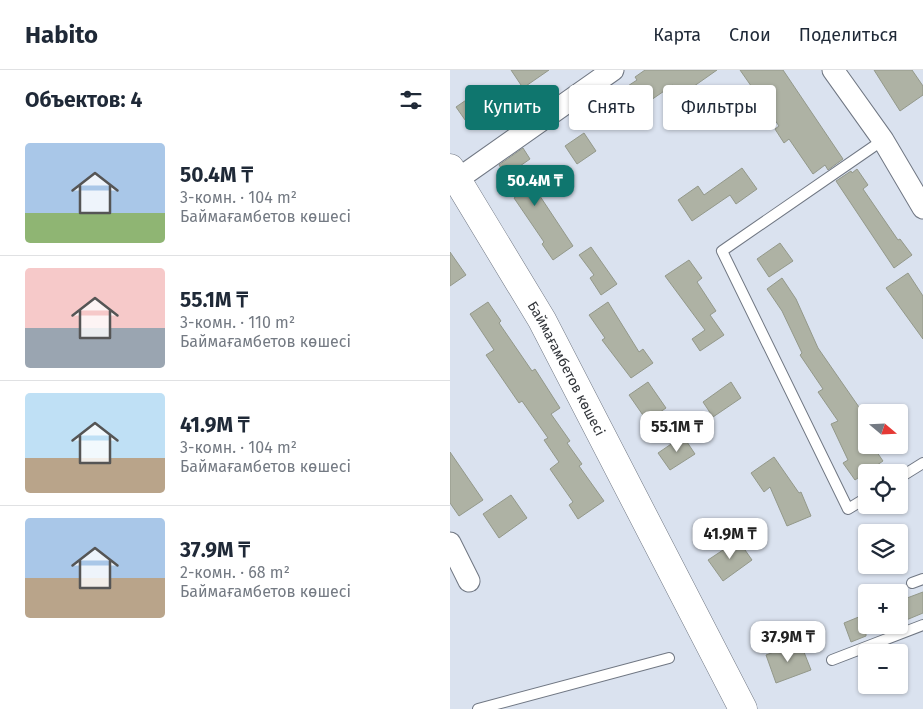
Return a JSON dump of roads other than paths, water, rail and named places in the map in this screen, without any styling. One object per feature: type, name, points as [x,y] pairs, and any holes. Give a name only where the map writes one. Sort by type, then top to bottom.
[{"type":"main road","name":"Баймағамбетов көшесі","points":[[452,172],[542,320],[742,709]]},
{"type":"street","points":[[452,172],[613,70]]},
{"type":"street","points":[[833,70],[883,140],[923,208]]},
{"type":"street","points":[[450,543],[469,581]]},
{"type":"lane","points":[[858,503],[848,509],[722,250],[883,140]]},
{"type":"lane","points":[[908,472],[923,463]]},
{"type":"lane","points":[[912,583],[923,579]]},
{"type":"lane","points":[[832,660],[923,625]]},
{"type":"lane","points":[[478,709],[669,658]]}]
